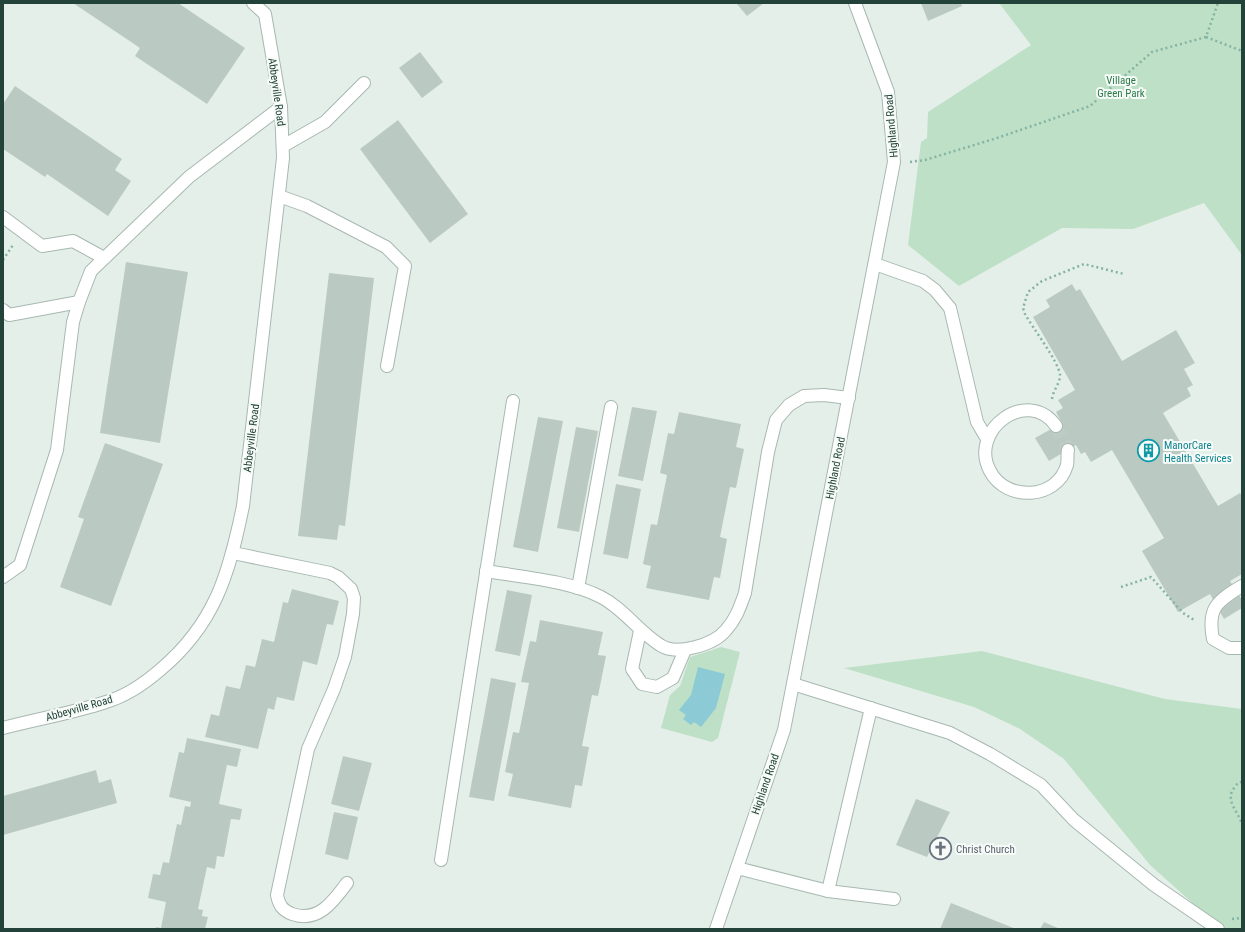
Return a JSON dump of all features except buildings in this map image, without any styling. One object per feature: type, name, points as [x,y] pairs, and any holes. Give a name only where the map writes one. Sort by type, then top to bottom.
[{"type":"street","name":"Abbeyville Road","points":[[3,728],[107,702],[143,684],[179,654],[205,620],[224,582],[233,552],[243,506],[279,196],[283,146],[281,107],[264,14],[253,3]]},
{"type":"street","name":"Highland Road","points":[[716,929],[784,730],[894,164],[888,92],[855,3]]},
{"type":"street","points":[[283,146],[326,122],[364,83]]},
{"type":"street","points":[[3,577],[20,565],[57,450],[73,322],[91,271],[189,177],[281,107]]},
{"type":"street","points":[[279,196],[307,206],[386,247],[404,266],[387,366]]},
{"type":"street","points":[[3,217],[42,246],[74,241],[104,258]]},
{"type":"street","points":[[875,264],[923,281],[934,290],[950,308],[977,422],[987,439]]},
{"type":"street","points":[[3,310],[9,315],[79,302]]},
{"type":"street","points":[[486,571],[578,588],[602,598],[623,613],[640,631],[662,646],[685,650],[707,644],[725,632],[738,614],[745,593],[768,452],[776,420],[789,405],[804,396],[824,395],[849,398]]},
{"type":"street","points":[[441,860],[513,401]]},
{"type":"street","points":[[578,588],[610,407]]},
{"type":"street","points":[[1054,424],[1040,412],[1024,410],[1008,415],[995,425],[987,439],[985,455],[990,471],[1000,484],[1014,492],[1030,494],[1046,490],[1059,479],[1067,465],[1068,450]]},
{"type":"street","points":[[233,552],[330,573],[338,577],[351,589],[354,598],[353,614],[345,657],[326,708],[308,748],[277,895],[279,905],[286,912],[298,916],[308,916],[321,912],[331,904],[347,883]]},
{"type":"street","points":[[1242,586],[1220,599],[1210,621],[1213,639],[1229,648],[1242,648]]},
{"type":"street","points":[[640,631],[632,669],[642,684],[657,687],[673,678],[685,650]]},
{"type":"street","points":[[793,684],[950,733],[1041,785],[1074,820],[1154,884],[1218,929]]},
{"type":"street","points":[[828,891],[871,708]]},
{"type":"street","points":[[737,868],[828,891],[894,899]]},
{"type":"path","points":[[1206,37],[1218,3]]},
{"type":"path","points":[[894,164],[925,160],[1090,106],[1152,52],[1206,37],[1242,51]]},
{"type":"path","points":[[3,260],[7,254]]},
{"type":"path","points":[[1054,424],[1053,393],[1059,383],[1060,375],[1056,365],[1025,314],[1023,308],[1026,296],[1028,292],[1042,281],[1084,264],[1124,274]]},
{"type":"path","points":[[1121,587],[1151,577],[1183,613],[1196,621],[1211,627]]},
{"type":"path","points":[[1242,782],[1238,782],[1232,790],[1231,798],[1235,813],[1242,822],[1242,825]]},
{"type":"green space","name":"Village Green Park","points":[[999,3],[1242,3],[1242,255],[1204,203],[1133,229],[1062,228],[959,286],[908,245],[921,142],[927,138],[928,112],[1031,45]]},
{"type":"green space","points":[[721,647],[740,652],[718,738],[712,742],[661,728],[670,695],[680,686],[690,657]]},
{"type":"green space","points":[[982,651],[1165,699],[1242,709],[1242,929],[1227,929],[1197,907],[1150,865],[1064,759],[1020,729],[974,707],[844,668]]},
{"type":"water","points":[[698,667],[725,674],[716,708],[701,727],[694,722],[691,725],[683,719],[686,715],[679,710],[691,695]]},
{"type":"tunnel","points":[[1056,426],[1068,450]]},
{"type":"place","name":"ManorCare Health Services","points":[[1149,451]]},
{"type":"place","name":"Christ Church","points":[[940,849]]}]
